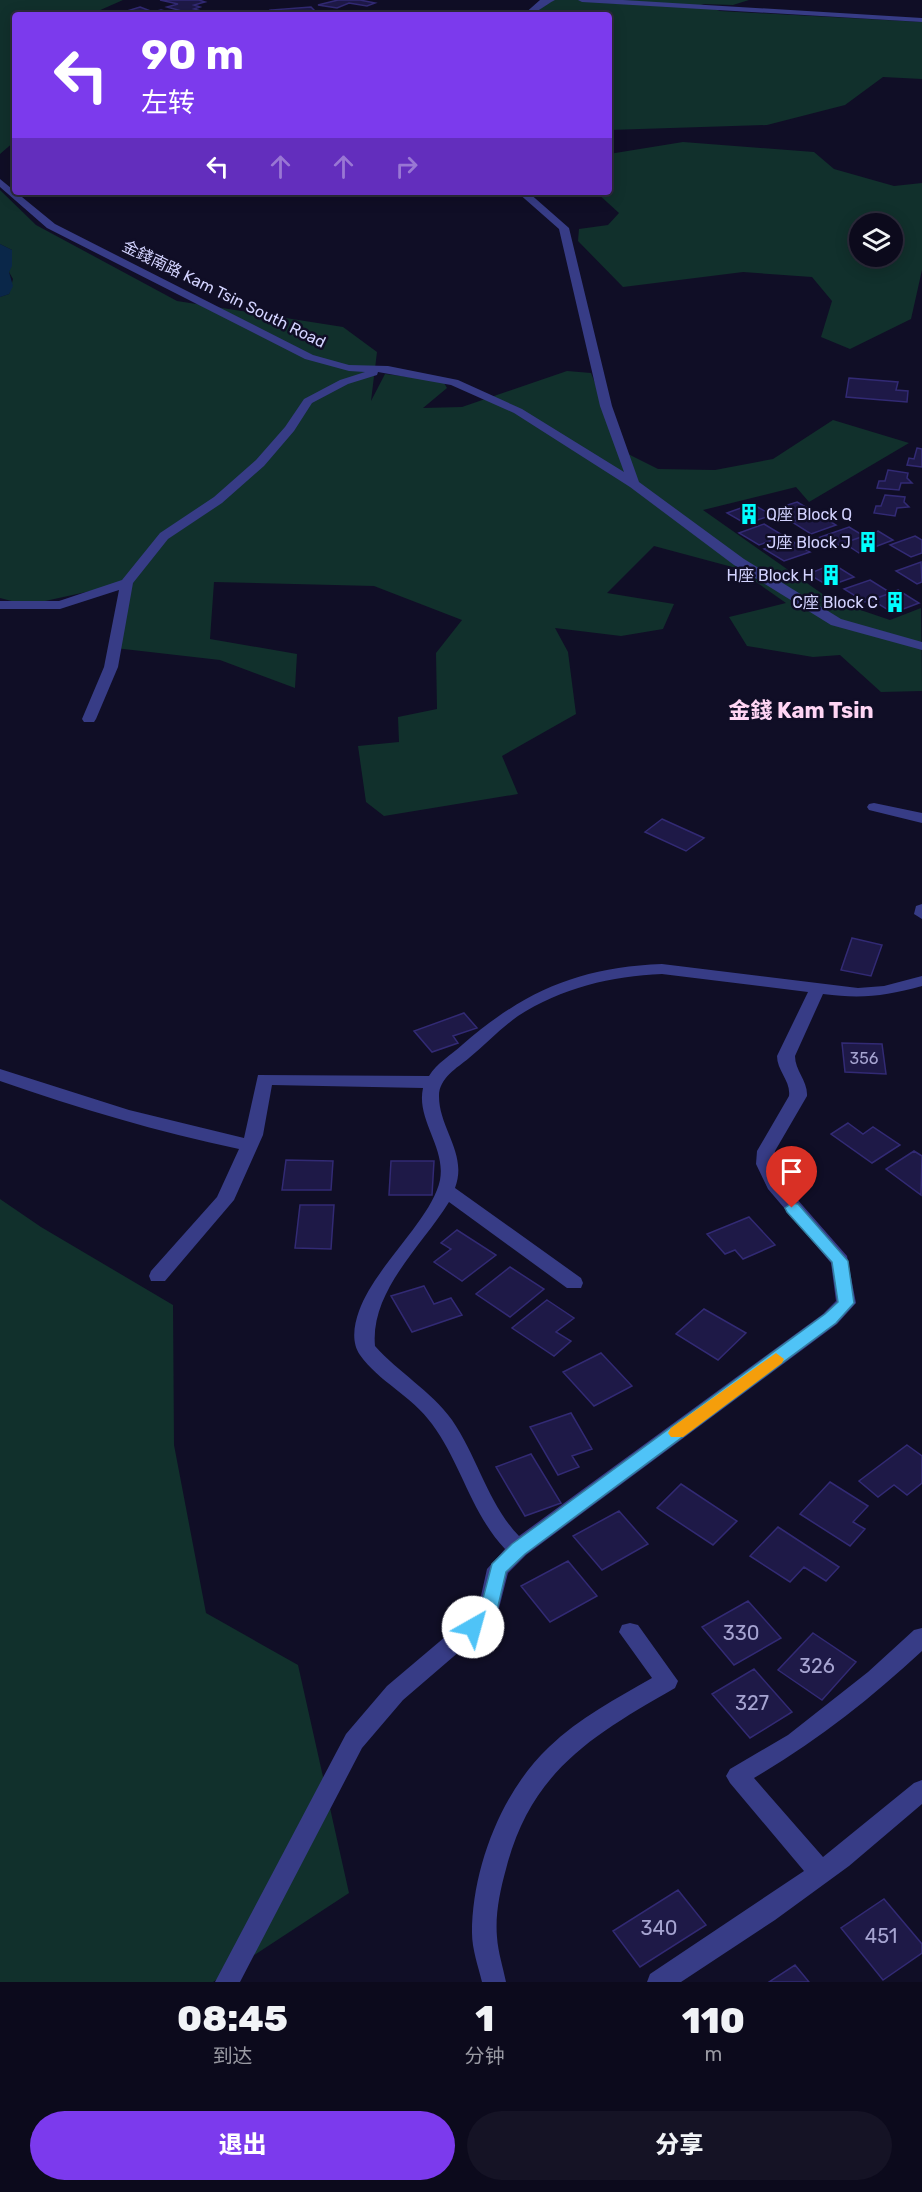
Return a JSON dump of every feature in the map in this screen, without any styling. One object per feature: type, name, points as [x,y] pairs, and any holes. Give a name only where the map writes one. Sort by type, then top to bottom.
[{"type":"street","points":[[531,12],[544,1],[551,0]]},
{"type":"street","points":[[582,0],[922,20]]},
{"type":"street","name":"金錢南路 Kam Tsin South Road","points":[[0,182],[12,192]]},
{"type":"street","name":"金錢南路 Kam Tsin South Road","points":[[15,195],[51,226],[309,357],[349,368],[388,369],[454,382],[518,411],[634,484],[739,562],[836,622],[922,646]]},
{"type":"street","points":[[526,195],[564,228],[606,406],[634,484]]},
{"type":"street","points":[[89,719],[111,667],[127,583],[164,536],[218,500],[260,463],[290,429],[308,401],[344,382],[388,369]]},
{"type":"street","points":[[0,605],[60,605],[127,583]]},
{"type":"street","points":[[874,807],[922,818]]},
{"type":"street","points":[[922,909],[922,914]]},
{"type":"street","points":[[518,1549],[493,1521],[472,1473],[448,1432],[424,1400],[366,1349],[363,1332],[370,1305],[451,1179],[449,1152],[432,1107],[430,1093],[433,1082],[451,1063],[513,1013],[562,990],[633,969],[662,969],[817,990],[866,992],[922,981]]},
{"type":"street","points":[[227,1982],[354,1741],[395,1693],[488,1614],[498,1569],[518,1549],[830,1319],[846,1303],[840,1261],[774,1185],[765,1164],[766,1151],[798,1096],[799,1088],[786,1066],[786,1056],[817,990]]},
{"type":"street","points":[[0,1075],[82,1104],[189,1134],[250,1145]]},
{"type":"street","points":[[158,1276],[225,1200],[254,1135],[264,1079],[433,1082]]},
{"type":"street","points":[[445,1190],[574,1283]]},
{"type":"street","points":[[494,1982],[484,1933],[493,1867],[517,1807],[556,1756],[601,1719],[667,1681],[630,1632]]},
{"type":"street","points":[[820,1872],[738,1776],[796,1742],[876,1679],[922,1638]]},
{"type":"street","points":[[659,1982],[766,1912],[922,1790]]},
{"type":"green space","points":[[0,0],[123,0],[96,12],[12,12],[12,144],[0,154]]},
{"type":"green space","points":[[544,0],[749,0],[733,5],[701,4],[720,11],[922,22],[922,79],[883,77],[845,105],[767,125],[612,130],[612,12],[526,12]]},
{"type":"green space","points":[[683,142],[814,152],[834,169],[894,186],[922,183],[922,270],[911,319],[850,349],[821,337],[832,301],[812,277],[743,272],[623,287],[578,241],[579,229],[608,225],[619,213],[599,195],[612,195],[612,154]]},
{"type":"green space","points":[[0,190],[36,225],[177,301],[343,327],[377,352],[371,401],[385,374],[443,381],[447,388],[423,408],[462,407],[567,371],[591,373],[622,451],[658,469],[715,470],[773,459],[833,420],[909,443],[809,502],[796,487],[703,510],[831,600],[890,620],[921,608],[922,691],[881,692],[840,655],[813,657],[747,646],[729,617],[786,603],[736,568],[654,546],[607,593],[674,604],[663,629],[621,636],[555,628],[568,652],[576,714],[502,756],[518,794],[384,816],[366,802],[358,746],[399,742],[398,717],[437,709],[436,653],[462,620],[374,586],[214,582],[210,639],[297,654],[295,688],[220,660],[115,648],[127,583],[27,605],[0,598],[0,297],[9,294],[13,279],[9,272],[12,250],[0,244]]},
{"type":"green space","points":[[0,1199],[41,1227],[173,1305],[174,1445],[206,1613],[298,1665],[349,1893],[213,1982],[0,1982]]},
{"type":"water","points":[[0,244],[12,250],[12,266],[9,272],[13,286],[9,294],[0,297]]},
{"type":"building","points":[[160,0],[199,0],[205,2],[194,5],[200,7],[194,9],[205,12],[185,12],[167,7],[178,4]]},
{"type":"building","points":[[338,0],[375,3],[367,6],[349,3],[337,8],[318,5]]},
{"type":"building","points":[[140,7],[153,12],[130,12],[127,11]]},
{"type":"building","points":[[311,7],[316,12],[274,12],[271,10]]},
{"type":"building","points":[[849,378],[898,382],[896,390],[908,391],[907,402],[846,397]]},
{"type":"building","points":[[917,448],[922,449],[922,467],[907,465],[909,458],[914,459]]},
{"type":"building","points":[[888,470],[908,473],[907,478],[912,483],[901,483],[899,490],[877,488],[879,481],[885,481]]},
{"type":"building","points":[[885,495],[905,497],[904,502],[909,507],[897,508],[895,516],[874,513],[876,506],[881,506]]},
{"type":"building","points":[[797,502],[816,513],[792,522],[772,510]]},
{"type":"building","name":"Q座 Block Q","points":[[752,504],[772,515],[746,524],[727,513]]},
{"type":"building","points":[[816,513],[836,525],[811,534],[792,522]]},
{"type":"building","points":[[764,524],[784,536],[759,545],[739,533]]},
{"type":"building","points":[[849,527],[864,536],[830,548],[815,539]]},
{"type":"building","name":"J座 Block J","points":[[878,531],[893,540],[859,553],[844,543]]},
{"type":"building","points":[[915,536],[922,540],[922,553],[911,557],[890,545]]},
{"type":"building","points":[[790,540],[810,552],[784,561],[764,549]]},
{"type":"building","points":[[921,562],[922,582],[917,584],[896,571]]},
{"type":"building","name":"H座 Block H","points":[[833,564],[854,577],[829,586],[808,574]]},
{"type":"building","points":[[870,580],[891,593],[865,602],[844,589]]},
{"type":"building","name":"C座 Block C","points":[[898,590],[919,603],[893,613],[872,600]]},
{"type":"building","points":[[662,819],[704,838],[686,851],[645,832]]},
{"type":"building","points":[[852,938],[882,945],[871,976],[841,970]]},
{"type":"building","points":[[464,1013],[477,1028],[453,1036],[458,1043],[432,1052],[414,1031]]},
{"type":"building","points":[[842,1043],[882,1044],[886,1074],[845,1072]]},
{"type":"building","points":[[848,1123],[863,1134],[873,1127],[900,1145],[872,1163],[831,1134]]},
{"type":"building","points":[[914,1151],[922,1156],[921,1195],[886,1169]]},
{"type":"building","points":[[286,1160],[333,1161],[331,1190],[282,1190]]},
{"type":"building","points":[[391,1161],[434,1161],[432,1195],[389,1195]]},
{"type":"building","points":[[300,1205],[334,1205],[331,1249],[295,1248]]},
{"type":"building","points":[[749,1217],[775,1245],[743,1259],[735,1250],[725,1254],[707,1234]]},
{"type":"building","points":[[457,1230],[496,1255],[462,1281],[434,1262],[451,1249],[441,1243]]},
{"type":"building","points":[[510,1267],[544,1289],[510,1317],[476,1294]]},
{"type":"building","points":[[424,1286],[434,1304],[451,1298],[462,1315],[412,1332],[391,1296]]},
{"type":"building","points":[[547,1300],[574,1318],[556,1332],[571,1341],[554,1356],[512,1328]]},
{"type":"building","points":[[704,1309],[746,1333],[718,1360],[676,1334]]},
{"type":"building","points":[[601,1353],[632,1386],[594,1406],[563,1372]]},
{"type":"building","points":[[571,1413],[592,1449],[572,1456],[579,1467],[558,1475],[530,1427]]},
{"type":"building","points":[[907,1445],[922,1456],[922,1483],[907,1495],[894,1485],[878,1497],[859,1481]]},
{"type":"building","points":[[531,1454],[561,1503],[525,1516],[496,1467]]},
{"type":"building","points":[[830,1482],[868,1506],[853,1522],[865,1529],[850,1546],[800,1514]]},
{"type":"building","points":[[681,1484],[737,1521],[713,1545],[657,1508]]},
{"type":"building","points":[[619,1511],[648,1544],[602,1570],[573,1536]]},
{"type":"building","points":[[778,1527],[839,1567],[826,1581],[804,1567],[790,1582],[750,1556]]},
{"type":"building","points":[[568,1561],[597,1596],[550,1622],[521,1586]]},
{"type":"building","points":[[748,1601],[781,1638],[734,1665],[702,1627]]},
{"type":"building","points":[[813,1633],[856,1662],[822,1700],[778,1670]]},
{"type":"building","points":[[754,1669],[792,1712],[750,1738],[712,1694]]},
{"type":"building","points":[[678,1890],[706,1925],[640,1967],[613,1931]]},
{"type":"building","points":[[884,1899],[922,1944],[922,1953],[883,1980],[841,1928]]},
{"type":"building","points":[[795,1965],[809,1982],[769,1982]]},
{"type":"slow traffic","points":[[677,1433],[776,1359]]},
{"type":"place","name":"Q座 Block Q","points":[[749,514]]},
{"type":"place","name":"J座 Block J","points":[[868,542]]},
{"type":"place","name":"H座 Block H","points":[[831,575]]},
{"type":"place","name":"C座 Block C","points":[[895,602]]},
{"type":"district","name":"金錢 Kam Tsin","points":[[801,710]]},
{"type":"route","points":[[473,1627],[488,1614],[498,1569],[518,1549],[830,1319],[846,1303],[844,1275],[840,1261],[829,1246],[792,1208]]}]
